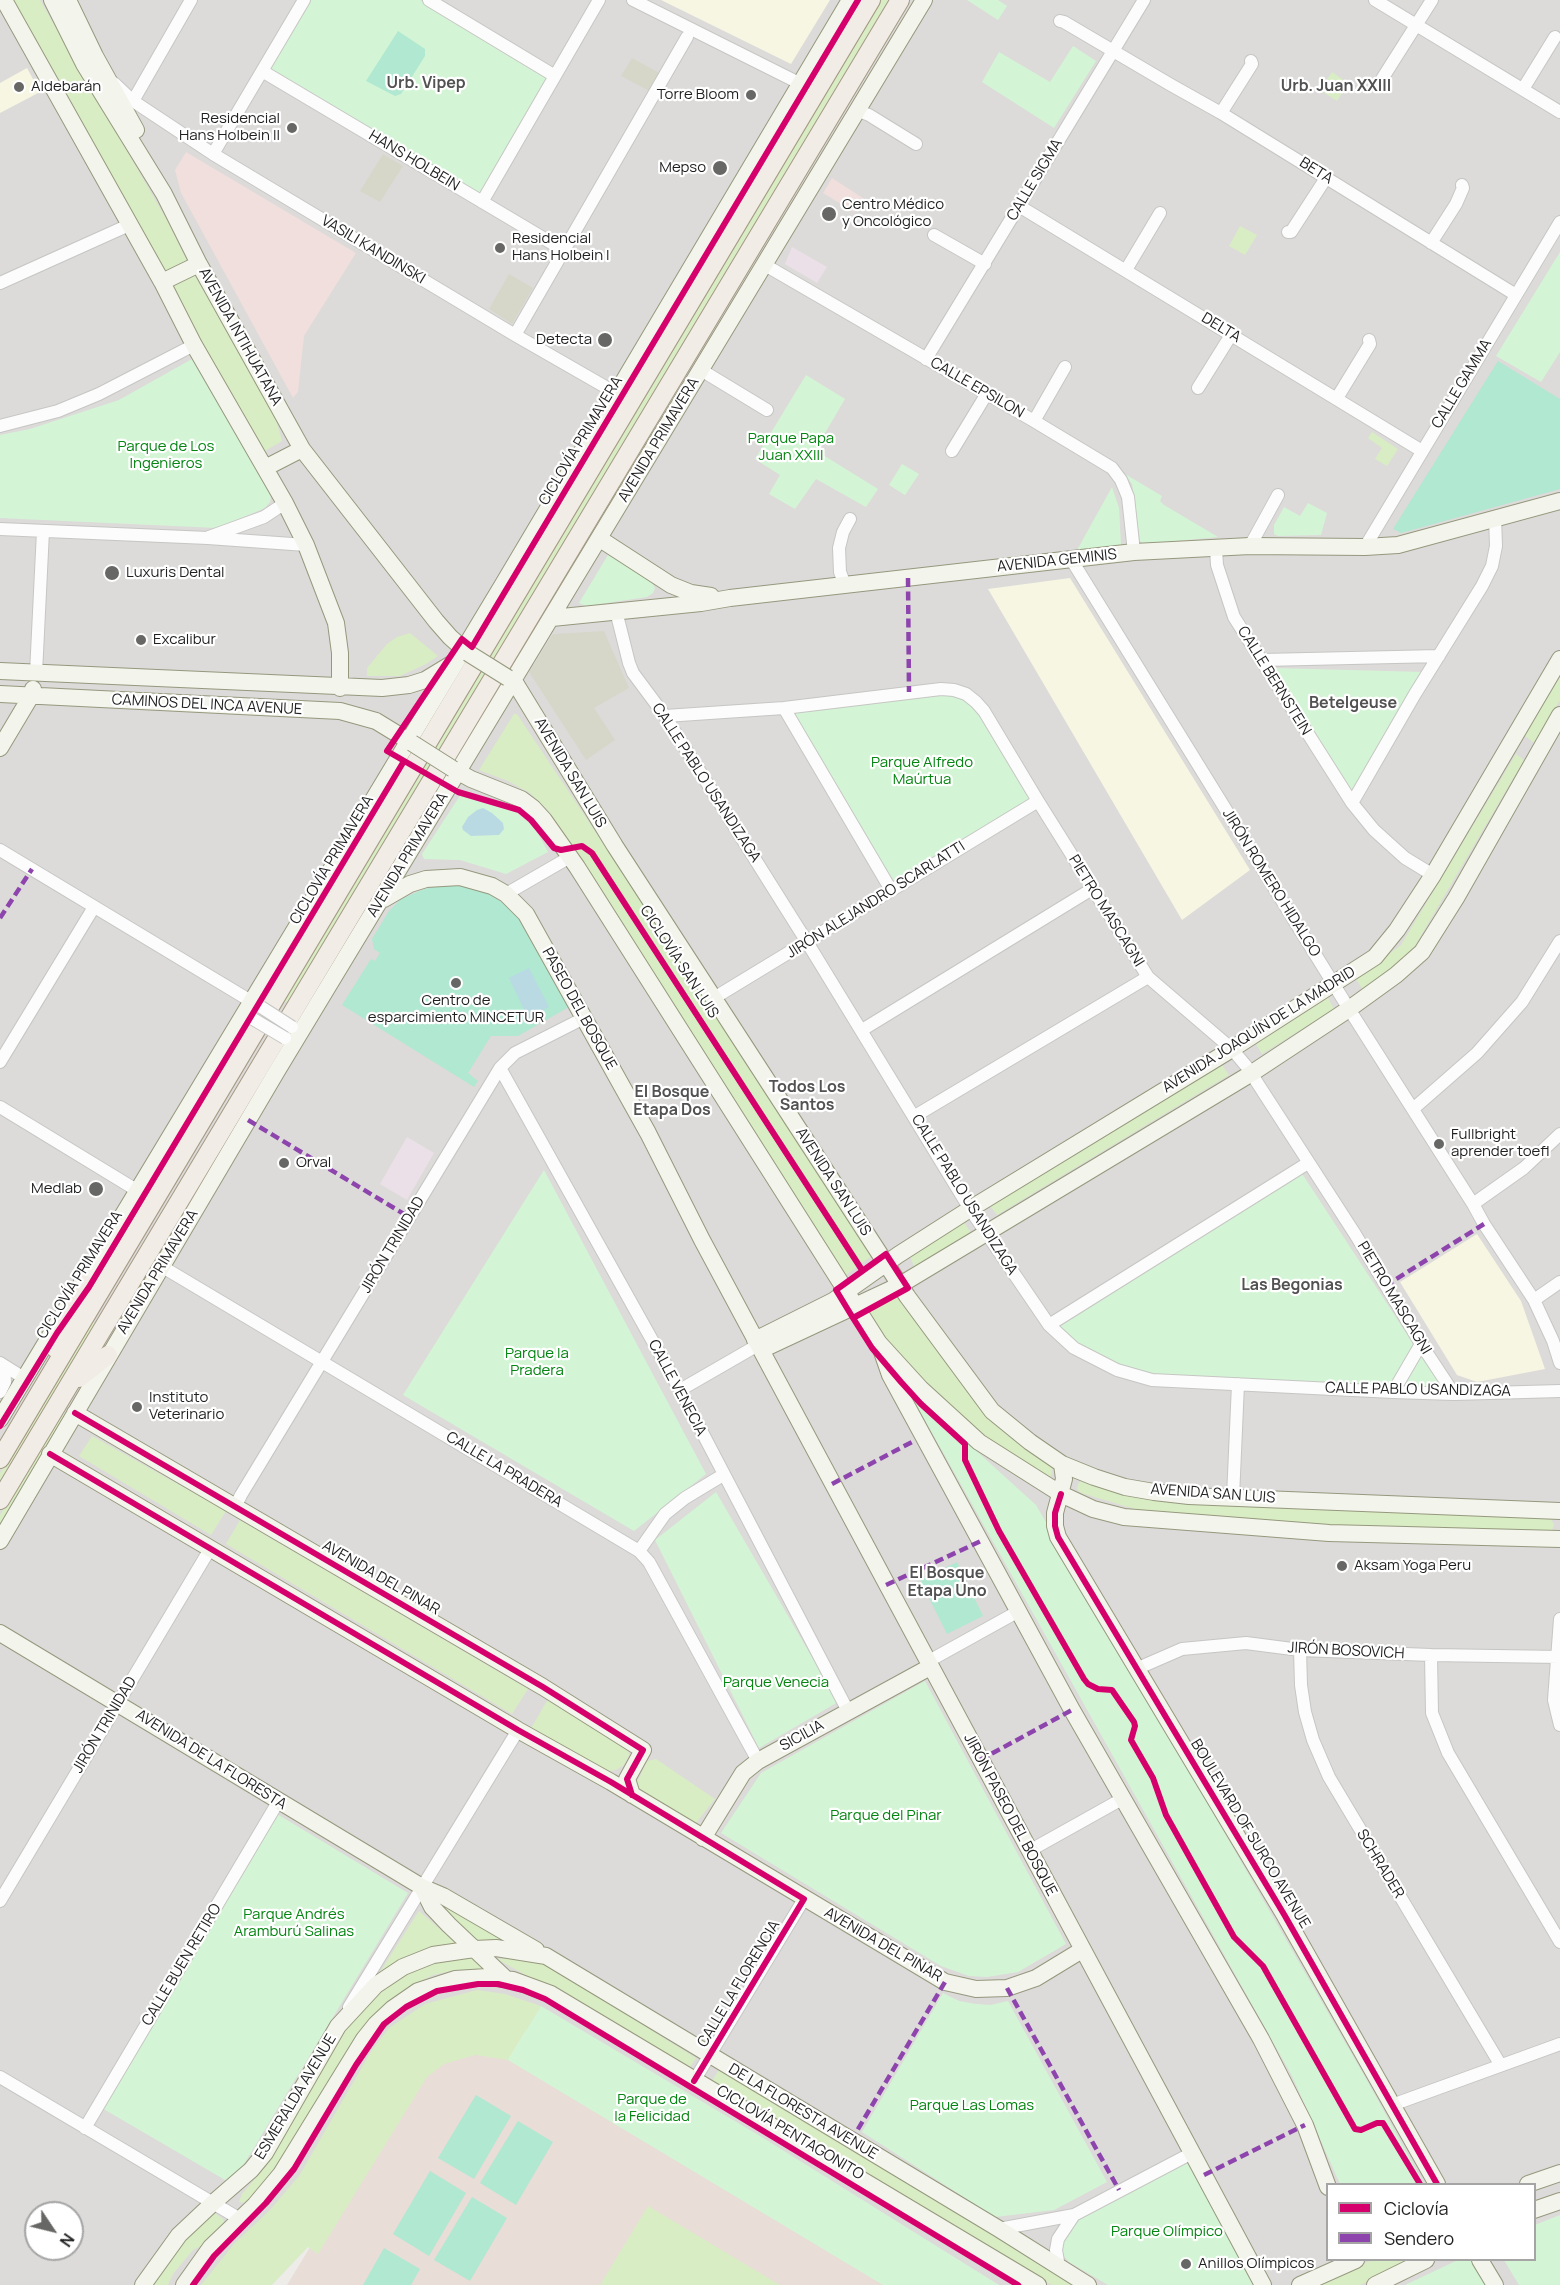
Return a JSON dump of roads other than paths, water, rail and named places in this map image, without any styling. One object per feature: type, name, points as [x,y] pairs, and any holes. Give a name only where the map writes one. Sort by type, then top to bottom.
[{"type":"main road","points":[[4,0],[306,545],[336,623],[340,653],[340,688]]},
{"type":"main road","name":"AVENIDA INTIHUATANA","points":[[52,0],[84,64],[164,194],[199,264],[302,449],[463,654]]},
{"type":"main road","points":[[68,0],[103,71],[136,130],[164,194]]},
{"type":"main road","points":[[0,1459],[807,87],[850,0]]},
{"type":"main road","points":[[0,1417],[138,1191],[253,1011],[616,393],[807,87],[871,0]]},
{"type":"main road","points":[[848,106],[900,0]]},
{"type":"main road","points":[[848,106],[924,0]]},
{"type":"main road","name":"AVENIDA PRIMAVERA","points":[[0,1541],[81,1417],[108,1355],[293,1035],[380,902],[511,679],[552,618],[765,265],[848,106]]},
{"type":"main road","name":"AVENIDA PRIMAVERA","points":[[68,1387],[848,106]]},
{"type":"main road","points":[[162,282],[199,264]]},
{"type":"main road","points":[[265,468],[302,449]]},
{"type":"main road","name":"AVENIDA GEMINIS","points":[[552,618],[701,603],[1134,552],[1250,546],[1365,547],[1398,544],[1428,538],[1495,517],[1560,501]]},
{"type":"main road","points":[[600,539],[682,590],[706,596],[730,598]]},
{"type":"main road","points":[[636,609],[653,602],[660,595],[660,585],[649,571]]},
{"type":"main road","name":"AVENIDA SAN LUIS","points":[[463,654],[511,679],[575,783],[900,1285],[992,1411],[1030,1443],[1062,1464],[1125,1487],[1189,1496],[1560,1511]]},
{"type":"main road","name":"CAMINOS DEL INCA AVENUE","points":[[0,671],[340,688],[382,688],[409,685],[425,680],[463,654]]},
{"type":"main road","name":"AVENIDA JOAQUÍN DE LA MADRID","points":[[851,1299],[887,1263],[970,1209],[1232,1049],[1375,957],[1397,930],[1433,875],[1560,659]]},
{"type":"main road","points":[[0,748],[31,696],[36,673]]},
{"type":"main road","name":"CAMINOS DEL INCA AVENUE","points":[[0,694],[340,711],[376,721],[410,741]]},
{"type":"main road","name":"AVENIDA JOAQUÍN DE LA MADRID","points":[[851,1299],[900,1285],[1252,1073],[1350,1009],[1396,975],[1422,952],[1456,898],[1560,715]]},
{"type":"main road","points":[[1514,738],[1538,753]]},
{"type":"main road","name":"AVENIDA SAN LUIS","points":[[410,741],[456,770],[521,799],[533,808],[570,856],[879,1343],[921,1389],[979,1442],[1061,1494],[1093,1509],[1124,1517],[1329,1533],[1560,1539]]},
{"type":"main road","name":"PASEO DEL BOSQUE","points":[[380,902],[410,884],[443,877],[476,880],[506,894],[526,914],[648,1133],[758,1345]]},
{"type":"main road","points":[[43,1388],[54,1353],[83,1283]]},
{"type":"main road","points":[[758,1345],[851,1299]]},
{"type":"main road","points":[[879,1343],[890,1375],[1018,1611],[1122,1798],[1261,2039],[1305,2125],[1327,2183]]},
{"type":"main road","name":"JIRÓN PASEO DEL BOSQUE","points":[[758,1345],[1263,2285]]},
{"type":"main road","points":[[0,1500],[68,1387],[108,1355]]},
{"type":"main road","name":"AVENIDA DEL PINAR","points":[[81,1417],[543,1687],[644,1750],[623,1785]]},
{"type":"main road","name":"AVENIDA DEL PINAR","points":[[54,1456],[518,1730],[623,1785],[703,1838],[945,1982],[967,1988],[990,1990],[1023,1984],[1082,1950]]},
{"type":"main road","name":"BOULEVARD OF SURCO AVENUE","points":[[1062,1464],[1064,1479],[1055,1513],[1058,1537],[1286,1916],[1436,2183]]},
{"type":"main road","name":"AVENIDA DE LA FLORESTA","points":[[0,1633],[278,1802],[422,1887],[443,1896],[546,1956]]},
{"type":"main road","name":"SICILIA","points":[[703,1838],[743,1773],[758,1761],[929,1665]]},
{"type":"main road","name":"AVENIDA DE LA FLORESTA","points":[[422,1887],[432,1907],[506,1979]]},
{"type":"main road","name":"DE LA FLORESTA AVENUE","points":[[474,1949],[496,1948],[546,1956],[999,2229]]},
{"type":"main road","name":"ESMERALDA AVENUE","points":[[142,2285],[179,2235],[251,2170],[265,2153],[338,2026],[376,1985],[403,1966],[433,1955],[474,1949]]},
{"type":"main road","name":"ESMERALDA AVENUE","points":[[184,2285],[211,2247],[281,2174],[364,2039],[392,2009],[418,1991],[454,1979],[487,1977],[506,1979]]},
{"type":"main road","name":"DE LA FLORESTA AVENUE","points":[[506,1979],[551,1994],[1038,2285]]},
{"type":"main road","points":[[1531,2183],[1560,2173]]},
{"type":"main road","points":[[1536,2209],[1560,2201]]},
{"type":"main road","points":[[999,2229],[1088,2285]]},
{"type":"main road","points":[[1300,2285],[1353,2261]]},
{"type":"main road","points":[[1375,2285],[1422,2261]]},
{"type":"main road","points":[[1481,2261],[1496,2285]]},
{"type":"street","points":[[136,130],[133,101],[191,0]]},
{"type":"street","points":[[213,154],[304,0]]},
{"type":"street","points":[[429,0],[555,76]]},
{"type":"street","points":[[482,202],[599,0]]},
{"type":"street","points":[[633,0],[807,87]]},
{"type":"street","name":"CALLE SIGMA","points":[[926,359],[1144,0]]},
{"type":"street","points":[[1375,0],[1560,112]]},
{"type":"street","points":[[1382,79],[1432,0]]},
{"type":"street","name":"BETA","points":[[1060,21],[1221,113],[1516,295]]},
{"type":"street","points":[[515,335],[687,37]]},
{"type":"street","points":[[1523,89],[1555,37]]},
{"type":"street","points":[[1221,113],[1252,64],[1251,61]]},
{"type":"street","name":"VASILI KANDINSKI","points":[[103,71],[133,101],[213,154],[616,393]]},
{"type":"street","name":"HANS HOLBEIN","points":[[262,71],[565,251]]},
{"type":"street","points":[[115,84],[136,82],[146,78]]},
{"type":"street","points":[[848,106],[869,115],[916,144]]},
{"type":"street","points":[[136,130],[139,122],[145,117],[158,118]]},
{"type":"street","points":[[1288,232],[1291,232],[1326,178]]},
{"type":"street","points":[[1431,243],[1456,204],[1463,188],[1462,185]]},
{"type":"street","name":"DELTA","points":[[1019,206],[1422,451]]},
{"type":"street","points":[[1126,270],[1160,213]]},
{"type":"street","name":"CALLE GAMMA","points":[[1365,547],[1560,222]]},
{"type":"street","points":[[0,283],[129,225]]},
{"type":"street","points":[[934,235],[985,264]]},
{"type":"street","name":"CALLE EPSILON","points":[[765,265],[1105,463],[1118,475],[1125,488],[1130,504],[1134,552]]},
{"type":"street","points":[[1198,388],[1231,335]]},
{"type":"street","points":[[1337,398],[1370,344],[1369,340]]},
{"type":"street","points":[[0,426],[58,411],[99,394],[194,345]]},
{"type":"street","points":[[1034,421],[1065,366]]},
{"type":"street","points":[[701,370],[767,410]]},
{"type":"street","points":[[952,451],[986,395]]},
{"type":"street","points":[[1250,546],[1278,495]]},
{"type":"street","points":[[208,538],[264,517],[285,504]]},
{"type":"street","points":[[1352,803],[1492,566],[1496,546],[1495,517]]},
{"type":"street","points":[[844,585],[840,572],[839,548],[849,519]]},
{"type":"street","points":[[0,529],[208,538],[306,545]]},
{"type":"street","points":[[36,673],[43,531]]},
{"type":"street","name":"CALLE BERNSTEIN","points":[[1216,549],[1217,565],[1234,617],[1352,803],[1374,830],[1405,858],[1433,875]]},
{"type":"street","name":"JIRÓN ROMERO HIDALGO","points":[[1071,559],[1334,984],[1534,1300],[1553,1341],[1560,1364]]},
{"type":"street","name":"CALLE PABLO USANDIZAGA","points":[[616,611],[629,663],[665,716],[862,1030],[970,1209],[1049,1325],[1074,1348],[1117,1370],[1152,1380],[1454,1394],[1560,1391]]},
{"type":"street","points":[[1263,660],[1439,656]]},
{"type":"street","name":"PIETRO MASCAGNI","points":[[665,716],[784,708],[876,696],[954,690],[966,694],[984,711],[1148,977],[1232,1049],[1252,1073],[1454,1394]]},
{"type":"street","points":[[784,708],[891,890]]},
{"type":"street","name":"JIRÓN ALEJANDRO SCARLATTI","points":[[714,999],[1038,801]]},
{"type":"street","points":[[0,850],[94,907],[293,1035]]},
{"type":"street","points":[[506,894],[570,856]]},
{"type":"street","points":[[862,1030],[1092,889]]},
{"type":"street","points":[[0,1062],[94,907]]},
{"type":"street","points":[[1413,1109],[1477,1053],[1522,1002],[1560,940]]},
{"type":"street","points":[[915,1116],[1148,977]]},
{"type":"street","name":"JIRÓN TRINIDAD","points":[[236,1507],[240,1495],[500,1068],[515,1053],[584,1018]]},
{"type":"street","name":"CALLE VENECIA","points":[[500,1068],[680,1390],[848,1711]]},
{"type":"street","points":[[0,1107],[138,1191]]},
{"type":"street","points":[[1473,1204],[1524,1168],[1560,1134]]},
{"type":"street","points":[[1049,1325],[1308,1163]]},
{"type":"street","name":"CALLE LA PRADERA","points":[[161,1266],[639,1551],[649,1562],[758,1761]]},
{"type":"street","points":[[1534,1300],[1560,1282]]},
{"type":"street","points":[[1393,1392],[1421,1344]]},
{"type":"street","points":[[680,1390],[758,1345]]},
{"type":"street","points":[[2,1365],[24,1378]]},
{"type":"street","points":[[0,1392],[5,1382],[2,1365]]},
{"type":"street","points":[[1233,1497],[1238,1384]]},
{"type":"street","points":[[639,1551],[665,1514],[685,1498],[723,1475]]},
{"type":"street","name":"JIRÓN TRINIDAD","points":[[0,1901],[210,1549]]},
{"type":"street","points":[[929,1665],[1018,1611]]},
{"type":"street","points":[[1560,1619],[1554,1700],[1560,1725]]},
{"type":"street","name":"JIRÓN BOSOVICH","points":[[1136,1669],[1182,1649],[1246,1643],[1300,1650],[1431,1656],[1558,1657]]},
{"type":"street","name":"SCHRADER","points":[[1300,1650],[1301,1685],[1305,1712],[1313,1740],[1329,1777],[1500,2064]]},
{"type":"street","points":[[1431,1656],[1432,1713],[1448,1753],[1560,1942]]},
{"type":"street","points":[[338,2026],[518,1730]]},
{"type":"street","points":[[1029,1851],[1122,1798]]},
{"type":"street","name":"CALLE BUEN RETIRO","points":[[85,2128],[278,1802]]},
{"type":"street","name":"CALLE LA FLORENCIA","points":[[694,2081],[804,1899]]},
{"type":"street","points":[[1392,2105],[1560,2044]]},
{"type":"street","points":[[0,2077],[240,2219]]},
{"type":"street","points":[[999,2229],[1074,2215],[1192,2153]]},
{"type":"street","points":[[1059,2267],[1056,2250],[1058,2239],[1074,2215]]},
{"type":"water","points":[[483,808],[503,823],[504,829],[499,835],[471,836],[463,830],[462,827],[468,817]]},
{"type":"water","points":[[529,968],[549,1007],[528,1018],[509,978]]},
{"type":"place","name":"Aldebarán","points":[[19,87]]},
{"type":"place","name":"Torre Bloom","points":[[751,95]]},
{"type":"place","name":"Residencial Hans Holbein II","points":[[292,128]]},
{"type":"place","name":"Mepso","points":[[720,168]]},
{"type":"place","name":"Centro Médico y Oncológico","points":[[829,214]]},
{"type":"place","name":"Residencial Hans Holbein I","points":[[500,248]]},
{"type":"place","name":"Detecta","points":[[605,340]]},
{"type":"place","name":"Luxuris Dental","points":[[112,573]]},
{"type":"place","name":"Excalibur","points":[[141,640]]},
{"type":"place","name":"Centro de esparcimiento MINCETUR","points":[[456,983]]},
{"type":"place","name":"Fullbright aprender toefl","points":[[1439,1144]]},
{"type":"place","name":"Orval","points":[[284,1163]]},
{"type":"place","name":"Medlab","points":[[96,1189]]},
{"type":"place","name":"Instituto Veterinario","points":[[137,1407]]},
{"type":"place","name":"Aksam Yoga Peru","points":[[1342,1566]]},
{"type":"place","name":"Anillos Olímpicos","points":[[1186,2264]]},
{"type":"district","name":"Urb. Vipep","points":[[426,84]]},
{"type":"district","name":"Urb. Juan XXIII","points":[[1336,87]]},
{"type":"district","name":"Betelgeuse","points":[[1353,704]]},
{"type":"district","name":"Todos Los Santos","points":[[807,1097]]},
{"type":"district","name":"El Bosque Etapa Dos","points":[[672,1102]]},
{"type":"district","name":"Las Begonias","points":[[1292,1286]]},
{"type":"district","name":"El Bosque Etapa Uno","points":[[947,1583]]},
{"type":"park label","name":"Parque Papa Juan XXIII","points":[[791,448]]},
{"type":"park label","name":"Parque de Los Ingenieros","points":[[166,456]]},
{"type":"park label","name":"Parque Alfredo Maúrtua","points":[[922,772]]},
{"type":"park label","name":"Parque la Pradera","points":[[537,1362]]},
{"type":"park label","name":"Parque Venecia","points":[[776,1683]]},
{"type":"park label","name":"Parque del Pinar","points":[[886,1816]]},
{"type":"park label","name":"Parque Andrés Aramburú Salinas","points":[[294,1924]]},
{"type":"park label","name":"Parque Las Lomas","points":[[972,2106]]},
{"type":"park label","name":"Parque de la Felicidad","points":[[652,2108]]},
{"type":"park label","name":"Parque Olímpico","points":[[1167,2232]]}]
